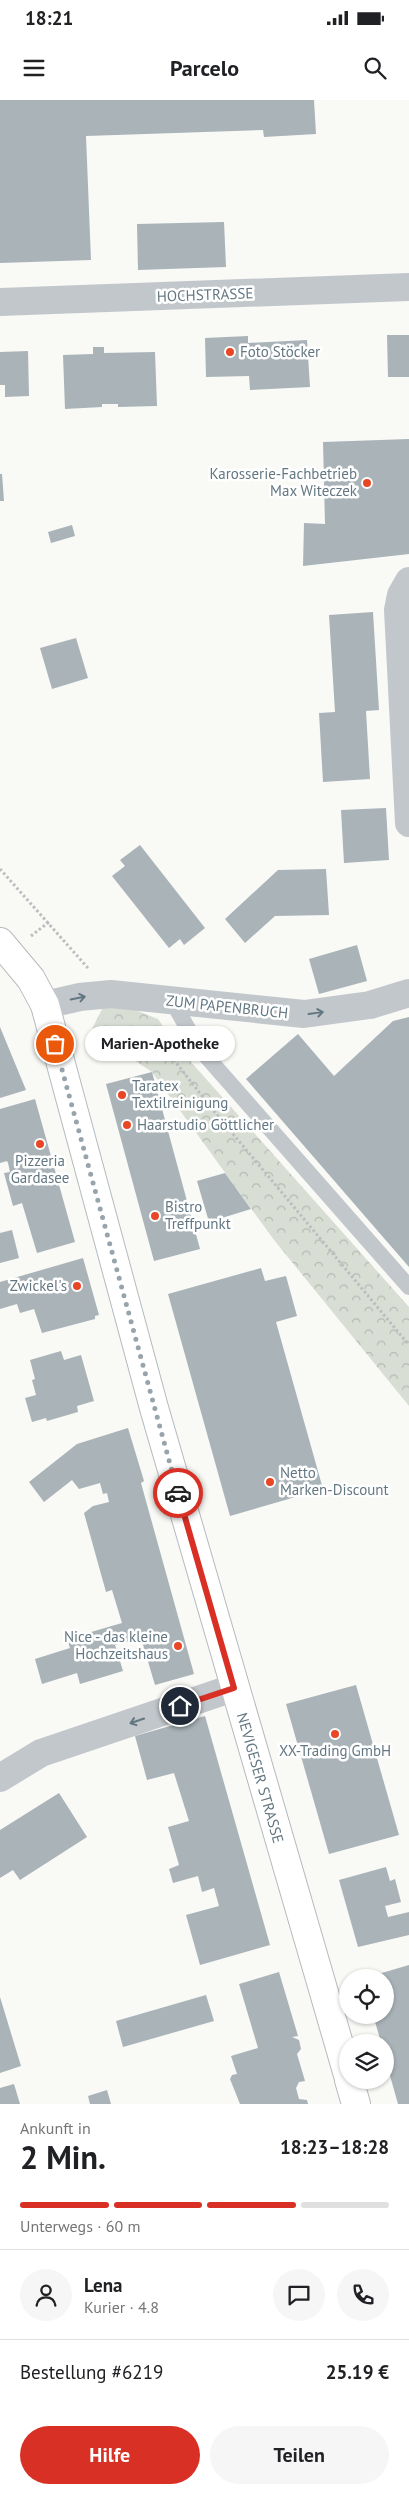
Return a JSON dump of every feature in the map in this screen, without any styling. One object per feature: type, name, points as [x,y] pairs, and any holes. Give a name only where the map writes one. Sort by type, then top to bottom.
[{"type":"main road","name":"NEVIGESER STRASSE","points":[[0,942],[31,979],[45,1005],[154,1408],[339,2044]]},
{"type":"main road","points":[[352,2089],[356,2104]]},
{"type":"street","name":"HOCHSTRASSE","points":[[0,302],[409,287]]},
{"type":"street","points":[[409,581],[401,595],[398,610],[409,823]]},
{"type":"street","name":"ZUM PAPENBRUCH","points":[[45,1005],[80,997],[111,994],[304,1014],[370,1005],[409,993]]},
{"type":"street","points":[[0,1778],[41,1753],[234,1688]]},
{"type":"lane","points":[[172,1001],[199,1048],[409,1287]]},
{"type":"path","points":[[0,870],[111,994]]},
{"type":"path","points":[[144,1021],[213,1110],[409,1346]]},
{"type":"green space","points":[[107,999],[158,1019],[175,1044],[409,1307],[409,1406],[274,1240],[152,1072],[91,1031]]},
{"type":"building","points":[[0,100],[314,100],[316,134],[264,137],[263,130],[86,136],[91,260],[0,263]]},
{"type":"building","points":[[224,222],[226,267],[138,270],[137,224]]},
{"type":"building","points":[[387,335],[409,335],[409,377],[388,377]]},
{"type":"building","points":[[248,336],[248,343],[307,340],[310,387],[250,390],[249,376],[206,377],[205,338]]},
{"type":"building","points":[[93,347],[104,347],[104,353],[155,352],[157,406],[118,407],[118,404],[102,404],[102,407],[65,409],[63,355],[93,354]]},
{"type":"building","points":[[28,351],[29,396],[5,397],[5,385],[0,385],[0,352]]},
{"type":"building","name":"Karosserie-Fachbetrieb Max Witeczek","points":[[409,439],[409,554],[303,566],[304,523],[325,524],[323,442]]},
{"type":"building","points":[[0,474],[2,474],[4,501],[0,501]]},
{"type":"building","points":[[72,525],[75,536],[51,543],[48,532]]},
{"type":"building","points":[[373,612],[379,710],[366,711],[370,779],[323,782],[319,713],[335,712],[329,615]]},
{"type":"building","points":[[76,638],[88,678],[52,689],[40,648]]},
{"type":"building","points":[[386,808],[389,860],[344,863],[341,810]]},
{"type":"building","points":[[140,845],[205,928],[184,945],[180,939],[169,948],[112,876],[125,866],[120,860]]},
{"type":"building","points":[[326,869],[329,915],[275,916],[245,943],[225,919],[278,870]]},
{"type":"building","points":[[357,945],[367,981],[319,994],[309,959]]},
{"type":"building","points":[[409,1017],[409,1267],[246,1079],[298,1034],[334,1076],[393,1021]]},
{"type":"building","points":[[0,1027],[26,1090],[0,1098]]},
{"type":"building","points":[[152,1072],[200,1249],[154,1261],[106,1084]]},
{"type":"building","points":[[35,1099],[75,1242],[37,1253],[22,1203],[13,1206],[4,1173],[10,1172],[8,1163],[7,1161],[0,1163],[0,1109]]},
{"type":"building","points":[[225,1173],[251,1209],[209,1222],[197,1181]]},
{"type":"building","points":[[12,1230],[19,1258],[0,1263],[0,1233]]},
{"type":"building","points":[[83,1258],[99,1315],[95,1316],[95,1319],[42,1333],[34,1309],[20,1313],[17,1304],[0,1309],[0,1282]]},
{"type":"building","points":[[261,1268],[265,1281],[286,1276],[297,1316],[276,1322],[323,1489],[230,1516],[168,1294]]},
{"type":"building","points":[[61,1351],[64,1360],[81,1355],[94,1401],[77,1406],[78,1412],[47,1421],[46,1418],[32,1422],[25,1398],[36,1395],[32,1380],[35,1379],[30,1360]]},
{"type":"building","points":[[128,1428],[144,1481],[141,1483],[194,1674],[155,1685],[141,1638],[115,1645],[123,1671],[80,1684],[77,1673],[42,1684],[35,1659],[70,1648],[67,1639],[122,1623],[112,1590],[106,1592],[84,1513],[93,1506],[109,1502],[107,1493],[103,1494],[100,1483],[79,1489],[72,1480],[44,1502],[29,1482],[77,1444]]},
{"type":"building","points":[[356,1685],[399,1835],[329,1854],[286,1704]]},
{"type":"building","points":[[205,1716],[270,1945],[200,1965],[186,1915],[219,1906],[214,1888],[202,1892],[198,1876],[173,1883],[169,1869],[179,1865],[168,1827],[189,1821],[174,1773],[147,1780],[135,1736]]},
{"type":"building","points":[[59,1793],[87,1837],[20,1880],[13,1870],[0,1878],[0,1830]]},
{"type":"building","points":[[386,1867],[390,1881],[395,1879],[401,1902],[385,1906],[388,1917],[409,1912],[409,1935],[358,1947],[339,1880]]},
{"type":"building","points":[[409,1965],[409,2104],[398,2104],[394,2089],[394,2034],[379,2034],[376,2024],[394,2024],[394,1969]]},
{"type":"building","points":[[279,1972],[298,2036],[292,2037],[299,2040],[301,2049],[297,2054],[305,2081],[299,2082],[296,2088],[299,2099],[307,2100],[308,2104],[240,2104],[230,2079],[232,2075],[237,2074],[231,2056],[258,2048],[239,1984]]},
{"type":"building","points":[[206,1995],[214,2021],[123,2047],[116,2021]]},
{"type":"building","points":[[0,1997],[21,2066],[0,2073]]},
{"type":"building","points":[[14,2084],[20,2104],[0,2104],[0,2088]]},
{"type":"building","points":[[107,2090],[111,2104],[90,2104],[88,2096]]},
{"type":"way so far","points":[[55,1044],[178,1493]]},
{"type":"place","name":"Foto Stöcker","points":[[230,352]]},
{"type":"place","name":"Karosserie-Fachbetrieb Max Witeczek","points":[[367,483]]},
{"type":"place","name":"Marien-Apotheke","points":[[55,1044]]},
{"type":"place","name":"Taratex Textilreinigung","points":[[122,1095]]},
{"type":"place","name":"Haarstudio Göttlicher","points":[[127,1125]]},
{"type":"place","name":"Pizzeria Gardasee","points":[[40,1144]]},
{"type":"place","name":"Bistro Treffpunkt","points":[[155,1216]]},
{"type":"place","name":"Zwickel's","points":[[77,1286]]},
{"type":"place","name":"Netto Marken-Discount","points":[[270,1482]]},
{"type":"place","name":"Nice - das kleine Hochzeitshaus","points":[[178,1646]]},
{"type":"place","name":"XX-Trading GmbH","points":[[335,1734]]},
{"type":"route","points":[[178,1493],[234,1688],[180,1706]]}]
